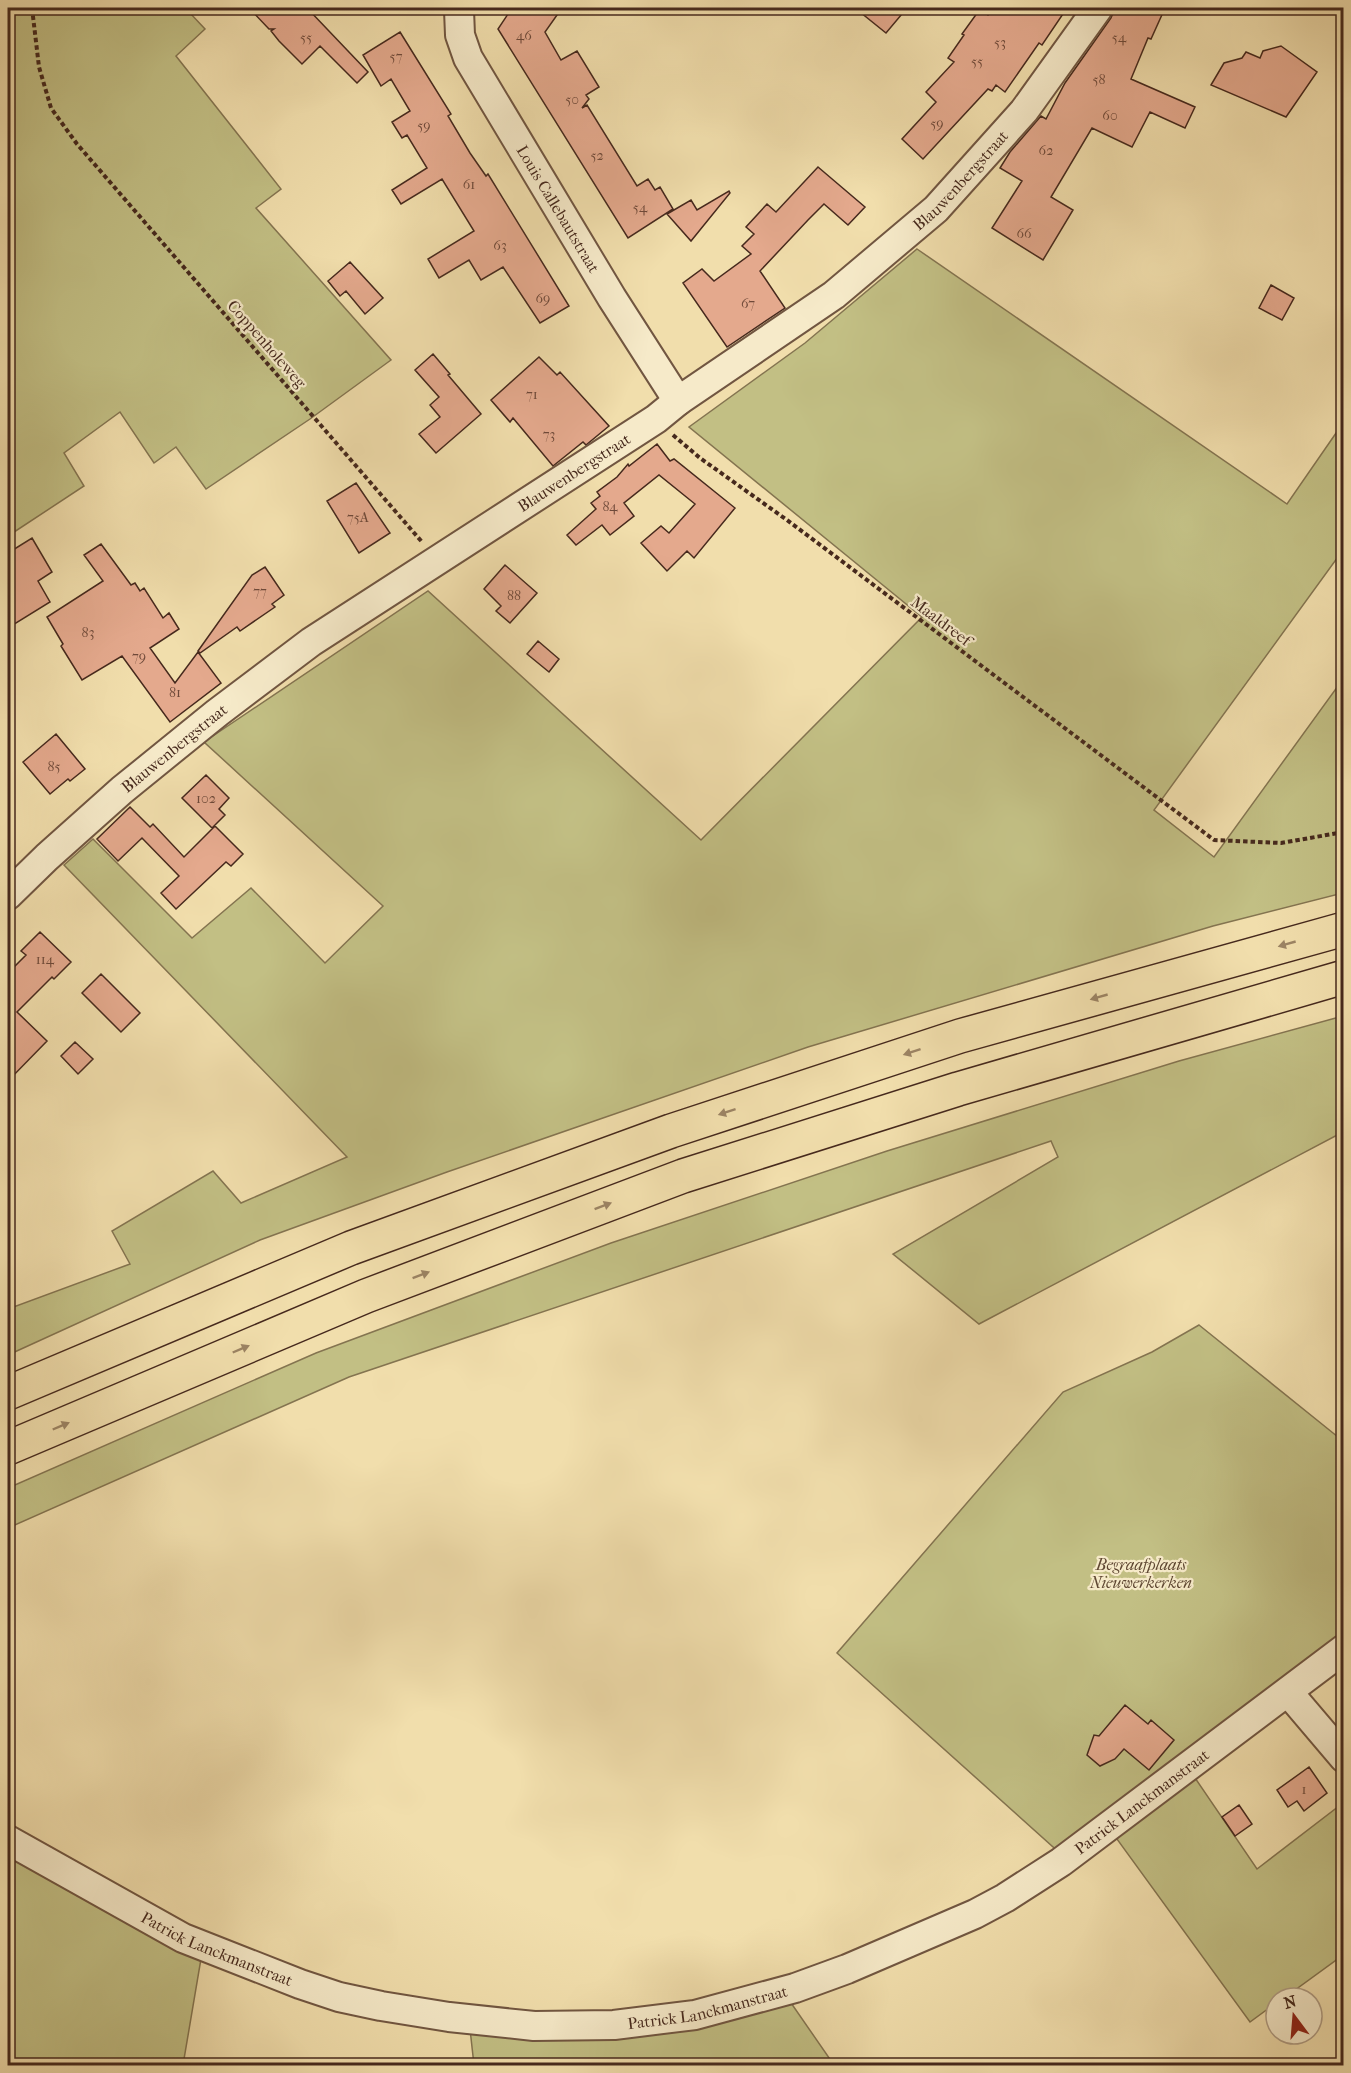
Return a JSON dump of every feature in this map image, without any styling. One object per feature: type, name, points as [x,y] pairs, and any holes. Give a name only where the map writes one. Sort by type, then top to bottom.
[{"type":"highway","points":[[8,1393],[351,1248],[671,1131],[960,1036],[1344,928]]},
{"type":"highway","points":[[8,1449],[366,1296],[683,1176],[958,1089],[1344,977]]},
{"type":"street","name":"Louis Callebautstraat","points":[[457,8],[460,35],[468,58],[612,298],[678,401]]},
{"type":"street","name":"Blauwenbergstraat","points":[[8,895],[122,790],[217,713],[311,642],[656,419],[678,401],[834,295],[936,209],[1024,111],[1098,8]]},
{"type":"street","name":"Patrick Lanckmanstraat","points":[[8,1840],[183,1938],[339,1997],[381,2006],[502,2024],[572,2027],[694,2015],[795,1988],[847,1969],[975,1914],[1005,1898],[1061,1862],[1344,1649]]},
{"type":"street","points":[[1288,1692],[1344,1758]]},
{"type":"path","name":"Coppenholeweg","points":[[32,8],[39,67],[51,108],[77,144],[438,561]]},
{"type":"path","name":"Maaldreef","points":[[656,419],[700,458],[796,526],[1214,840],[1281,843],[1344,832]]},
{"type":"green space","points":[[8,8],[195,8],[189,12],[205,29],[176,56],[281,189],[256,208],[391,360],[310,419],[206,489],[176,447],[154,463],[120,412],[64,453],[84,486],[8,536]]},
{"type":"green space","points":[[917,249],[1287,504],[1343,423],[1343,550],[1154,810],[1214,857],[1343,679],[1343,893],[1213,926],[808,1047],[447,1172],[260,1240],[8,1355],[8,1309],[130,1264],[112,1231],[213,1171],[241,1203],[347,1157],[64,865],[93,839],[192,938],[251,888],[325,963],[383,906],[204,742],[428,591],[701,840],[922,617],[689,427],[805,343]]},
{"type":"green space","points":[[1343,1016],[1343,1132],[979,1324],[893,1254],[1058,1157],[1051,1141],[349,1377],[8,1528],[8,1488],[316,1353],[611,1243],[887,1151],[1179,1061]]},
{"type":"green space","name":"Begraafplaats Nieuwerkerken","points":[[1199,1325],[1343,1441],[1343,1641],[1062,1855],[837,1653],[1063,1392],[1152,1352]]},
{"type":"green space","points":[[1191,1772],[1257,1869],[1343,1803],[1343,1955],[1300,1986],[1264,1986],[1264,2012],[1250,2022],[1114,1835]]},
{"type":"green space","points":[[8,1848],[202,1953],[183,2065],[8,2065]]},
{"type":"green space","points":[[789,2000],[834,2065],[474,2065],[470,2029]]},
{"type":"building","points":[[249,8],[307,8],[368,72],[357,83],[320,46],[302,64],[271,31],[274,29],[269,29]]},
{"type":"building","points":[[512,8],[562,8],[545,32],[561,60],[577,51],[599,87],[586,95],[589,99],[582,108],[587,105],[637,186],[648,179],[655,190],[660,187],[673,209],[628,238],[498,29]]},
{"type":"building","points":[[855,8],[907,8],[886,33]]},
{"type":"building","points":[[994,8],[1067,8],[1042,45],[1039,43],[1005,92],[996,85],[992,91],[988,89],[923,159],[902,139],[936,102],[926,92],[954,62],[948,58],[964,35],[962,34],[980,9],[988,15]]},
{"type":"building","points":[[1115,8],[1135,8],[1145,14],[1150,8],[1165,8],[1151,39],[1148,38],[1131,79],[1195,107],[1185,128],[1150,112],[1132,147],[1092,128],[1051,197],[1073,210],[1043,260],[992,228],[1022,181],[1000,168],[1010,152],[1041,116],[1046,119],[1065,83],[1111,18]]},
{"type":"building","points":[[400,32],[451,114],[448,116],[470,153],[486,176],[488,174],[569,306],[540,323],[503,267],[481,280],[469,260],[439,278],[428,259],[474,231],[442,179],[401,204],[392,190],[427,168],[407,135],[402,138],[392,122],[410,111],[391,79],[381,86],[363,55]]},
{"type":"building","points":[[1281,46],[1317,72],[1286,117],[1211,85],[1224,63],[1242,58],[1246,52],[1260,58],[1263,51]]},
{"type":"building","points":[[818,167],[865,207],[848,225],[824,204],[808,220],[760,271],[785,308],[727,347],[683,283],[702,269],[714,281],[751,254],[742,246],[754,234],[746,227],[767,204],[776,212]]},
{"type":"building","points":[[729,191],[730,193],[691,241],[667,214],[691,200],[697,210]]},
{"type":"building","points":[[350,262],[383,298],[365,314],[346,291],[340,296],[328,281]]},
{"type":"building","points":[[1271,285],[1294,298],[1282,320],[1259,308]]},
{"type":"building","points":[[433,354],[481,414],[436,453],[419,434],[440,417],[430,405],[439,397],[415,370]]},
{"type":"building","points":[[539,357],[557,375],[560,372],[609,426],[586,445],[583,442],[553,466],[513,418],[510,422],[491,400]]},
{"type":"building","points":[[657,444],[670,461],[674,459],[735,508],[694,558],[687,551],[667,571],[641,543],[661,526],[669,533],[695,504],[659,475],[624,503],[634,516],[610,535],[602,525],[576,545],[567,535],[596,509],[591,503],[600,496],[597,492],[617,477],[628,464],[629,466]]},
{"type":"building","points":[[356,483],[390,533],[359,553],[327,501]]},
{"type":"building","points":[[32,538],[52,572],[38,581],[50,602],[8,628],[8,553]]},
{"type":"building","points":[[101,544],[131,585],[135,583],[140,591],[144,588],[163,618],[169,613],[179,629],[150,648],[175,683],[198,652],[221,683],[170,722],[122,656],[82,680],[61,646],[63,644],[47,617],[103,581],[84,555]]},
{"type":"building","points":[[505,565],[537,593],[510,623],[496,611],[501,606],[484,589]]},
{"type":"building","points":[[265,567],[284,595],[272,604],[275,607],[240,631],[237,627],[200,653],[198,651],[252,575]]},
{"type":"building","points":[[538,641],[559,659],[549,672],[527,654]]},
{"type":"building","points":[[56,734],[85,769],[50,794],[23,762]]},
{"type":"building","points":[[206,775],[229,798],[219,809],[225,815],[212,828],[182,798]]},
{"type":"building","points":[[130,807],[150,827],[153,824],[184,857],[215,826],[243,854],[231,866],[226,862],[176,909],[161,893],[179,876],[142,838],[118,861],[97,839]]},
{"type":"building","points":[[40,932],[71,962],[54,979],[52,977],[17,1012],[47,1041],[8,1081],[8,973],[26,955],[21,951]]},
{"type":"building","points":[[101,974],[140,1013],[121,1032],[82,993]]},
{"type":"building","points":[[75,1042],[93,1059],[78,1074],[61,1056]]},
{"type":"building","points":[[1125,1705],[1148,1724],[1151,1720],[1174,1740],[1149,1770],[1124,1749],[1115,1759],[1100,1766],[1087,1755],[1094,1735],[1099,1736]]},
{"type":"building","points":[[1309,1767],[1327,1793],[1304,1811],[1297,1801],[1288,1807],[1277,1790]]},
{"type":"building","points":[[1239,1805],[1252,1824],[1235,1836],[1222,1817]]}]
